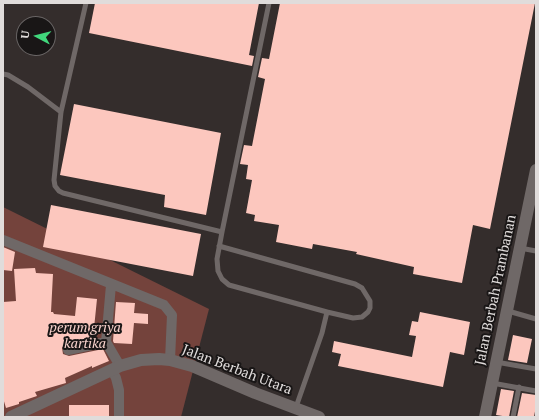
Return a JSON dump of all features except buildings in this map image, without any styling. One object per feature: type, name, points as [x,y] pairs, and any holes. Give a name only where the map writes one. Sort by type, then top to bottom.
[{"type":"main road","name":"Jalan Berbah Prambanan","points":[[485,417],[536,170]]},
{"type":"main road","name":"Jalan Berbah Utara","points":[[11,417],[116,368],[141,360],[170,360],[192,366],[255,393],[319,417]]},
{"type":"street","points":[[3,240],[164,305],[172,315],[170,360]]},
{"type":"street","points":[[111,284],[106,342],[116,368],[116,378],[122,416]]},
{"type":"street","points":[[68,350],[106,342]]},
{"type":"lane","points":[[86,3],[61,112],[54,180],[55,186],[58,191],[63,193],[222,232]]},
{"type":"lane","points":[[219,246],[356,284],[362,288],[370,301],[370,308],[362,317],[353,318],[327,312],[229,284],[222,279],[218,271],[217,259],[219,246],[269,3]]},
{"type":"lane","points":[[3,74],[8,75],[28,87],[61,112]]},
{"type":"lane","points":[[520,248],[536,251]]},
{"type":"lane","points":[[507,311],[536,320]]},
{"type":"lane","points":[[295,408],[322,333],[327,312]]},
{"type":"lane","points":[[496,362],[536,369]]},
{"type":"lane","points":[[492,383],[536,391]]},
{"type":"lane","points":[[513,417],[519,387]]},
{"type":"green space","name":"perum griya kartika","points":[[3,207],[209,309],[181,417],[3,417]]}]
